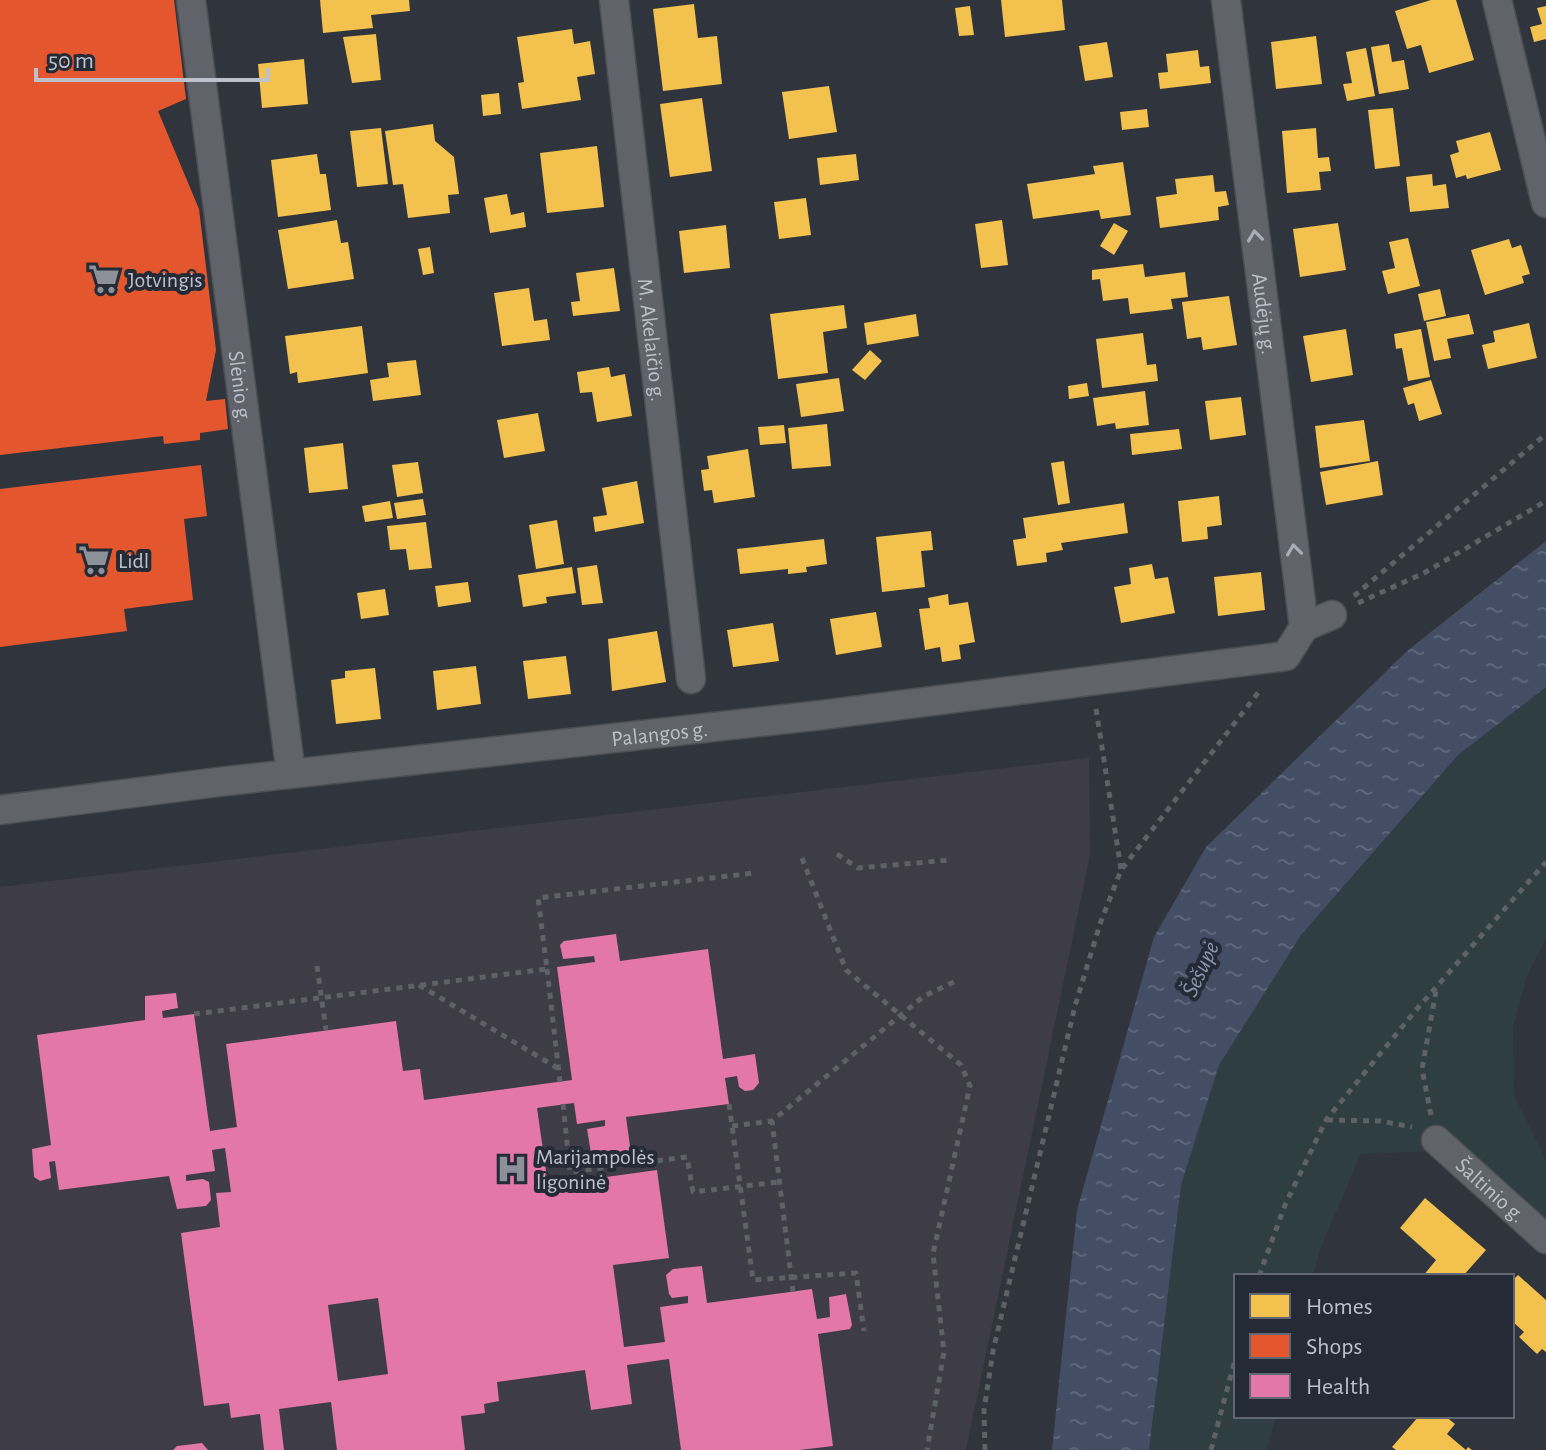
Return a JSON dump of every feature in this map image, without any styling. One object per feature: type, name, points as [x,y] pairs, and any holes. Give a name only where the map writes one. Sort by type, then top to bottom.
[{"type":"street","name":"Slėnio g.","points":[[191,0],[291,774]]},
{"type":"street","name":"M. Akelaičio g.","points":[[614,0],[691,679]]},
{"type":"street","name":"Audėjų g.","points":[[1226,0],[1304,627]]},
{"type":"street","points":[[1497,0],[1546,203]]},
{"type":"street","points":[[1286,656],[1304,627],[1332,615]]},
{"type":"street","name":"Palangos g.","points":[[0,810],[822,715],[1286,656]]},
{"type":"street","name":"Šaltinio g.","points":[[1436,1140],[1546,1239]]},
{"type":"path","points":[[1332,615],[1546,434]]},
{"type":"path","points":[[1332,615],[1424,573],[1546,501]]},
{"type":"path","points":[[985,1450],[984,1410],[993,1351],[1075,1006],[1100,924],[1121,870],[1286,656]]},
{"type":"path","points":[[1092,680],[1121,870]]},
{"type":"path","points":[[837,854],[858,868],[950,860]]},
{"type":"path","points":[[802,858],[846,970],[961,1065],[970,1086],[933,1254],[944,1352],[927,1450]]},
{"type":"path","points":[[1260,1274],[1285,1205],[1326,1120],[1546,862]]},
{"type":"path","points":[[560,1082],[538,898],[754,873]]},
{"type":"path","points":[[317,966],[326,1030]]},
{"type":"path","points":[[194,1014],[547,969]]},
{"type":"path","points":[[732,1126],[772,1121],[924,996],[958,980]]},
{"type":"path","points":[[419,985],[559,1069]]},
{"type":"path","points":[[1436,1140],[1422,1069],[1437,989]]},
{"type":"path","points":[[563,1104],[570,1172],[687,1157],[693,1192],[779,1182]]},
{"type":"path","points":[[729,1104],[753,1280],[856,1273],[864,1331]]},
{"type":"path","points":[[1326,1120],[1406,1124],[1436,1140]]},
{"type":"path","points":[[772,1121],[793,1292]]},
{"type":"path","points":[[1211,1450],[1234,1364]]},
{"type":"shaded area","points":[[1546,687],[1546,939],[1526,978],[1513,1028],[1514,1094],[1546,1160],[1546,1225],[1463,1150],[1361,1154],[1320,1250],[1314,1274],[1234,1274],[1234,1418],[1275,1418],[1267,1450],[1149,1450],[1181,1185],[1218,1065],[1301,935],[1458,755]]},
{"type":"shaded area","name":"Marijampolės ligoninė","points":[[1089,758],[1090,855],[966,1450],[0,1450],[0,887]]},
{"type":"water","name":"Šešupė","points":[[1546,541],[1546,687],[1458,755],[1301,935],[1219,1065],[1181,1185],[1149,1450],[1052,1450],[1077,1210],[1154,937],[1206,847],[1407,651]]},
{"type":"building: Homes","points":[[320,0],[409,0],[410,11],[371,15],[373,28],[323,33]]},
{"type":"building: Homes","points":[[1001,0],[1062,0],[1065,30],[1005,37]]},
{"type":"building: Homes","points":[[1431,0],[1456,0],[1474,60],[1429,73],[1421,45],[1407,49],[1395,11]]},
{"type":"building: Homes","points":[[694,4],[698,38],[717,36],[722,84],[663,91],[653,9]]},
{"type":"building: Homes","points":[[970,6],[974,35],[959,36],[955,8]]},
{"type":"building: Homes","points":[[1546,6],[1546,39],[1534,42],[1530,27],[1542,24],[1537,8]]},
{"type":"building: Homes","points":[[572,29],[574,44],[590,41],[595,74],[577,77],[581,100],[522,109],[518,83],[524,82],[517,37]]},
{"type":"building: Homes","points":[[376,34],[381,80],[352,83],[343,37]]},
{"type":"building: Homes","points":[[1316,36],[1322,84],[1276,89],[1271,42]]},
{"type":"building: Homes","points":[[1107,42],[1113,77],[1085,81],[1079,46]]},
{"type":"building: Homes","points":[[1389,44],[1392,62],[1404,60],[1409,89],[1379,94],[1371,47]]},
{"type":"building: Homes","points":[[1366,48],[1375,96],[1347,101],[1343,84],[1352,83],[1346,52]]},
{"type":"building: Homes","points":[[1198,50],[1200,67],[1209,66],[1211,83],[1160,89],[1158,73],[1168,72],[1166,54]]},
{"type":"building: Homes","points":[[304,59],[308,104],[262,108],[258,64]]},
{"type":"building: Homes","points":[[829,86],[837,132],[789,139],[782,92]]},
{"type":"building: Homes","points":[[499,93],[501,114],[483,116],[481,95]]},
{"type":"building: Homes","points":[[702,98],[712,171],[670,177],[660,104]]},
{"type":"building: Homes","points":[[1393,108],[1400,166],[1375,169],[1368,110]]},
{"type":"building: Homes","points":[[1147,109],[1149,127],[1122,130],[1120,112]]},
{"type":"building: Homes","points":[[433,124],[435,141],[454,157],[459,194],[448,195],[450,213],[408,218],[403,184],[393,185],[385,131]]},
{"type":"building: Homes","points":[[381,128],[388,184],[357,187],[350,131]]},
{"type":"building: Homes","points":[[1316,128],[1318,158],[1329,157],[1331,171],[1319,172],[1321,190],[1287,193],[1282,131]]},
{"type":"building: Homes","points":[[1490,132],[1501,170],[1467,179],[1466,175],[1456,178],[1450,155],[1459,152],[1456,141]]},
{"type":"building: Homes","points":[[597,146],[604,207],[547,213],[540,153]]},
{"type":"building: Homes","points":[[317,154],[320,174],[326,174],[331,210],[278,217],[271,160]]},
{"type":"building: Homes","points":[[856,154],[859,180],[820,185],[817,158]]},
{"type":"building: Homes","points":[[1123,162],[1131,215],[1101,219],[1099,210],[1033,219],[1027,184],[1095,174],[1093,166]]},
{"type":"building: Homes","points":[[1432,174],[1433,186],[1446,184],[1449,208],[1410,212],[1406,177]]},
{"type":"building: Homes","points":[[1213,175],[1215,192],[1226,191],[1229,205],[1218,207],[1219,220],[1160,228],[1156,197],[1177,194],[1175,179]]},
{"type":"building: Homes","points":[[507,194],[511,215],[524,212],[526,227],[490,233],[484,198]]},
{"type":"building: Homes","points":[[806,198],[811,235],[779,239],[774,202]]},
{"type":"building: Homes","points":[[337,220],[341,243],[348,242],[354,279],[288,289],[278,230]]},
{"type":"building: Homes","points":[[1002,220],[1008,265],[981,268],[975,224]]},
{"type":"building: Homes","points":[[1114,223],[1128,231],[1114,255],[1100,246]]},
{"type":"building: Homes","points":[[1338,223],[1346,270],[1300,277],[1293,229]]},
{"type":"building: Homes","points":[[726,225],[730,268],[684,273],[679,231]]},
{"type":"building: Homes","points":[[1408,238],[1420,286],[1388,294],[1382,271],[1395,268],[1389,242]]},
{"type":"building: Homes","points":[[1509,239],[1512,248],[1521,245],[1530,274],[1522,276],[1524,283],[1485,295],[1471,250]]},
{"type":"building: Homes","points":[[430,247],[434,273],[423,275],[418,249]]},
{"type":"building: Homes","points":[[1143,264],[1145,277],[1185,272],[1188,297],[1171,299],[1173,309],[1130,314],[1128,298],[1103,301],[1100,279],[1092,280],[1092,270]]},
{"type":"building: Homes","points":[[614,268],[620,311],[573,316],[571,302],[580,301],[576,273]]},
{"type":"building: Homes","points":[[529,288],[534,321],[547,319],[550,340],[502,346],[494,293]]},
{"type":"building: Homes","points":[[1440,289],[1446,316],[1424,321],[1418,294]]},
{"type":"building: Homes","points":[[1229,296],[1237,345],[1203,350],[1201,337],[1187,339],[1182,302]]},
{"type":"building: Homes","points":[[844,305],[847,328],[823,332],[828,373],[778,379],[770,314]]},
{"type":"building: Homes","points":[[916,314],[919,336],[867,345],[864,323]]},
{"type":"building: Homes","points":[[1469,314],[1474,334],[1447,339],[1451,358],[1434,361],[1426,322]]},
{"type":"building: Homes","points":[[1529,323],[1537,358],[1488,369],[1482,345],[1495,342],[1493,331]]},
{"type":"building: Homes","points":[[362,326],[368,373],[298,383],[297,372],[290,374],[285,336]]},
{"type":"building: Homes","points":[[1346,329],[1353,375],[1311,382],[1303,336]]},
{"type":"building: Homes","points":[[1421,329],[1430,377],[1408,381],[1402,348],[1396,349],[1394,334]]},
{"type":"building: Homes","points":[[1143,333],[1147,365],[1156,364],[1158,381],[1102,388],[1096,339]]},
{"type":"building: Homes","points":[[870,350],[882,361],[865,380],[852,370]]},
{"type":"building: Homes","points":[[416,360],[421,395],[373,401],[370,380],[389,377],[387,363]]},
{"type":"building: Homes","points":[[609,367],[611,377],[625,374],[632,416],[597,422],[592,392],[580,393],[577,372]]},
{"type":"building: Homes","points":[[839,378],[844,411],[801,417],[796,384]]},
{"type":"building: Homes","points":[[1431,380],[1442,414],[1419,421],[1414,403],[1408,405],[1403,388]]},
{"type":"building: Homes","points":[[1087,383],[1089,396],[1069,399],[1068,386]]},
{"type":"building: Homes","points":[[1145,391],[1149,425],[1116,429],[1115,423],[1097,426],[1093,398]]},
{"type":"building: Homes","points":[[1241,397],[1246,435],[1210,440],[1205,401]]},
{"type":"building: Homes","points":[[538,413],[545,451],[504,458],[497,420]]},
{"type":"building: Homes","points":[[1364,420],[1370,461],[1320,468],[1315,426]]},
{"type":"building: Homes","points":[[827,424],[831,466],[792,469],[788,428]]},
{"type":"building: Homes","points":[[784,425],[786,443],[760,445],[758,427]]},
{"type":"building: Homes","points":[[1179,429],[1182,449],[1132,455],[1130,434]]},
{"type":"building: Homes","points":[[343,443],[348,489],[309,493],[304,448]]},
{"type":"building: Homes","points":[[748,449],[755,497],[714,503],[712,490],[704,491],[701,470],[709,469],[707,456]]},
{"type":"building: Homes","points":[[1064,461],[1070,503],[1058,505],[1051,463]]},
{"type":"building: Homes","points":[[1378,461],[1383,495],[1326,505],[1320,472]]},
{"type":"building: Homes","points":[[418,462],[423,493],[397,497],[392,465]]},
{"type":"building: Homes","points":[[637,481],[644,523],[595,532],[593,517],[607,515],[602,488]]},
{"type":"building: Homes","points":[[1219,496],[1222,525],[1207,527],[1208,539],[1182,542],[1178,501]]},
{"type":"building: Homes","points":[[423,499],[426,515],[397,519],[394,503]]},
{"type":"building: Homes","points":[[390,501],[393,518],[365,522],[362,506]]},
{"type":"building: Homes","points":[[1124,503],[1128,533],[1061,543],[1063,550],[1046,553],[1047,562],[1017,566],[1013,540],[1026,538],[1023,518]]},
{"type":"building: Homes","points":[[557,520],[564,564],[536,569],[529,525]]},
{"type":"building: Homes","points":[[426,522],[432,568],[409,570],[406,549],[390,550],[387,526]]},
{"type":"building: Homes","points":[[931,531],[933,550],[921,551],[925,587],[882,592],[876,537]]},
{"type":"building: Homes","points":[[824,539],[827,564],[806,567],[807,572],[788,574],[788,569],[740,574],[737,549]]},
{"type":"building: Homes","points":[[1152,564],[1155,579],[1168,577],[1175,613],[1121,623],[1114,587],[1131,584],[1129,568]]},
{"type":"building: Homes","points":[[597,565],[603,603],[582,605],[577,568]]},
{"type":"building: Homes","points":[[572,567],[576,593],[546,597],[547,603],[523,607],[518,575]]},
{"type":"building: Homes","points":[[1261,572],[1265,610],[1218,616],[1214,577]]},
{"type":"building: Homes","points":[[468,582],[471,602],[438,607],[435,586]]},
{"type":"building: Homes","points":[[385,589],[389,615],[361,619],[357,593]]},
{"type":"building: Homes","points":[[948,594],[949,605],[968,602],[975,642],[959,645],[961,659],[942,662],[940,647],[925,650],[919,609],[930,608],[928,598]]},
{"type":"building: Homes","points":[[876,612],[882,647],[836,655],[830,619]]},
{"type":"building: Homes","points":[[773,623],[779,661],[733,667],[727,630]]},
{"type":"building: Homes","points":[[657,631],[666,682],[612,691],[608,639]]},
{"type":"building: Homes","points":[[566,656],[571,694],[528,699],[523,661]]},
{"type":"building: Homes","points":[[476,666],[481,704],[437,710],[433,671]]},
{"type":"building: Homes","points":[[375,668],[381,719],[336,724],[331,680],[345,678],[345,671]]},
{"type":"building: Homes","points":[[1425,1198],[1486,1250],[1465,1274],[1425,1274],[1436,1260],[1400,1228]]},
{"type":"building: Homes","points":[[1518,1275],[1546,1300],[1546,1352],[1542,1349],[1537,1354],[1519,1337],[1524,1332],[1514,1323],[1514,1279]]},
{"type":"building: Homes","points":[[1417,1418],[1448,1418],[1455,1424],[1447,1434],[1466,1450],[1396,1450],[1392,1447]]},
{"type":"building: Shops","name":"Jotvingis","points":[[0,0],[174,0],[186,99],[158,111],[199,209],[216,350],[206,401],[225,399],[228,429],[200,433],[200,440],[164,444],[163,436],[0,455]]},
{"type":"building: Shops","name":"Lidl","points":[[201,465],[207,516],[184,519],[193,600],[124,609],[127,631],[0,647],[0,489]]},
{"type":"building: Health","points":[[616,934],[620,961],[708,949],[723,1059],[755,1054],[759,1083],[753,1090],[745,1091],[739,1087],[737,1076],[725,1078],[729,1104],[626,1117],[631,1153],[592,1159],[587,1129],[605,1126],[605,1120],[577,1124],[574,1103],[537,1108],[548,1185],[657,1170],[669,1258],[613,1265],[624,1347],[665,1342],[660,1307],[688,1303],[688,1296],[672,1298],[669,1294],[666,1275],[673,1269],[702,1266],[707,1303],[812,1289],[817,1319],[830,1317],[829,1297],[846,1294],[852,1325],[850,1329],[818,1334],[833,1446],[800,1450],[681,1450],[669,1359],[627,1365],[632,1404],[591,1410],[585,1370],[497,1382],[499,1401],[484,1404],[485,1413],[461,1416],[465,1450],[337,1450],[331,1402],[279,1409],[284,1450],[264,1450],[260,1414],[231,1418],[229,1403],[204,1406],[181,1233],[220,1227],[216,1193],[231,1192],[225,1148],[212,1150],[215,1171],[186,1175],[186,1181],[203,1179],[209,1182],[211,1200],[206,1206],[177,1209],[169,1176],[59,1190],[55,1161],[49,1162],[51,1178],[40,1181],[34,1177],[32,1149],[51,1145],[37,1035],[145,1020],[145,996],[176,993],[178,1008],[162,1011],[163,1018],[194,1014],[210,1131],[237,1127],[226,1044],[396,1021],[403,1071],[420,1069],[424,1100],[572,1080],[557,967],[595,962],[594,956],[563,959],[560,945],[564,941]],"holes":[[[378,1298],[388,1374],[338,1381],[328,1305]]]},
{"type":"building: Health","points":[[202,1443],[208,1450],[173,1450],[177,1446]]},
{"type":"place","name":"Jotvingis","points":[[104,279]]},
{"type":"place","name":"Lidl","points":[[94,560]]},
{"type":"place","name":"Marijampolės ligoninė","points":[[512,1169]]}]
